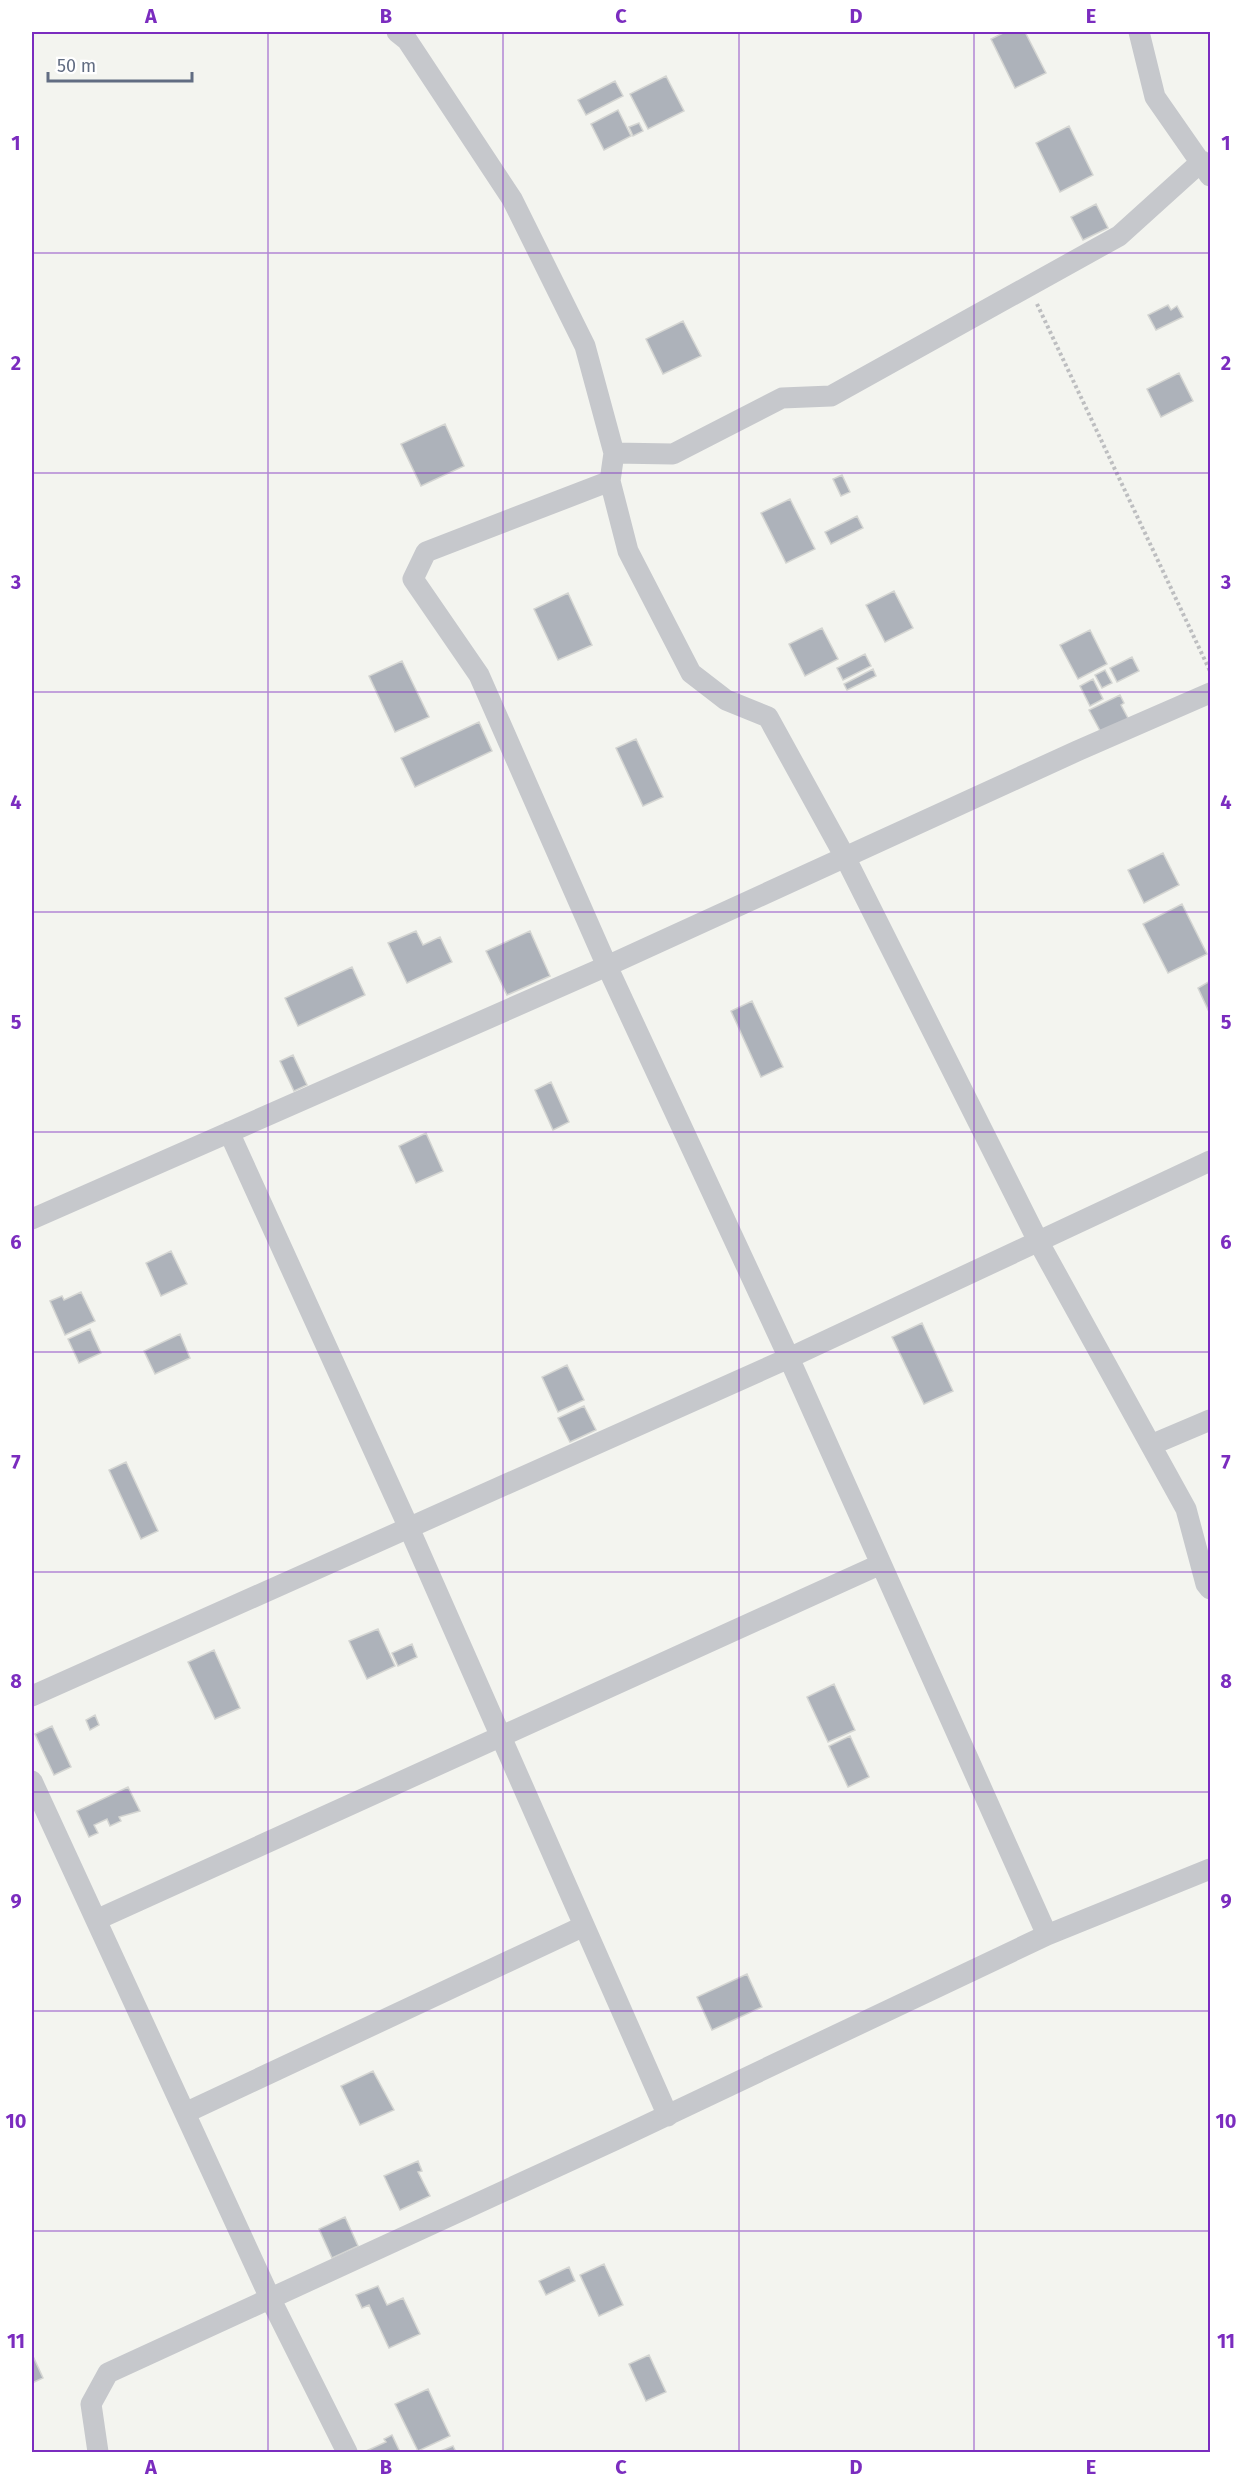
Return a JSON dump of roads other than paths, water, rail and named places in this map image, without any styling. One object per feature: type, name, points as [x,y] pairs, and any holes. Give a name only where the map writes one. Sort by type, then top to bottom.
[{"type":"street","points":[[397,32],[407,40],[512,199],[585,346],[614,453],[610,481],[628,551],[691,673],[726,700],[768,717],[845,857],[1038,1241],[1186,1509],[1206,1584],[1210,1589]]},
{"type":"street","points":[[614,453],[673,454],[782,398],[831,396],[1119,236],[1206,168],[1155,97],[1139,32]]},
{"type":"street","points":[[610,481],[426,552],[413,579],[478,675],[607,966],[789,1358],[1047,1935]]},
{"type":"street","points":[[32,1219],[607,966],[1077,751],[1210,693]]},
{"type":"street","points":[[229,1132],[409,1528],[668,2116]]},
{"type":"street","points":[[32,1696],[789,1358],[1210,1161]]},
{"type":"street","points":[[1151,1445],[1210,1419]]},
{"type":"street","points":[[96,1920],[881,1564]]},
{"type":"street","points":[[32,1781],[270,2298],[347,2452]]},
{"type":"street","points":[[98,2452],[91,2404],[108,2373],[668,2116],[1047,1935],[1210,1869]]},
{"type":"street","points":[[185,2113],[584,1926]]}]
